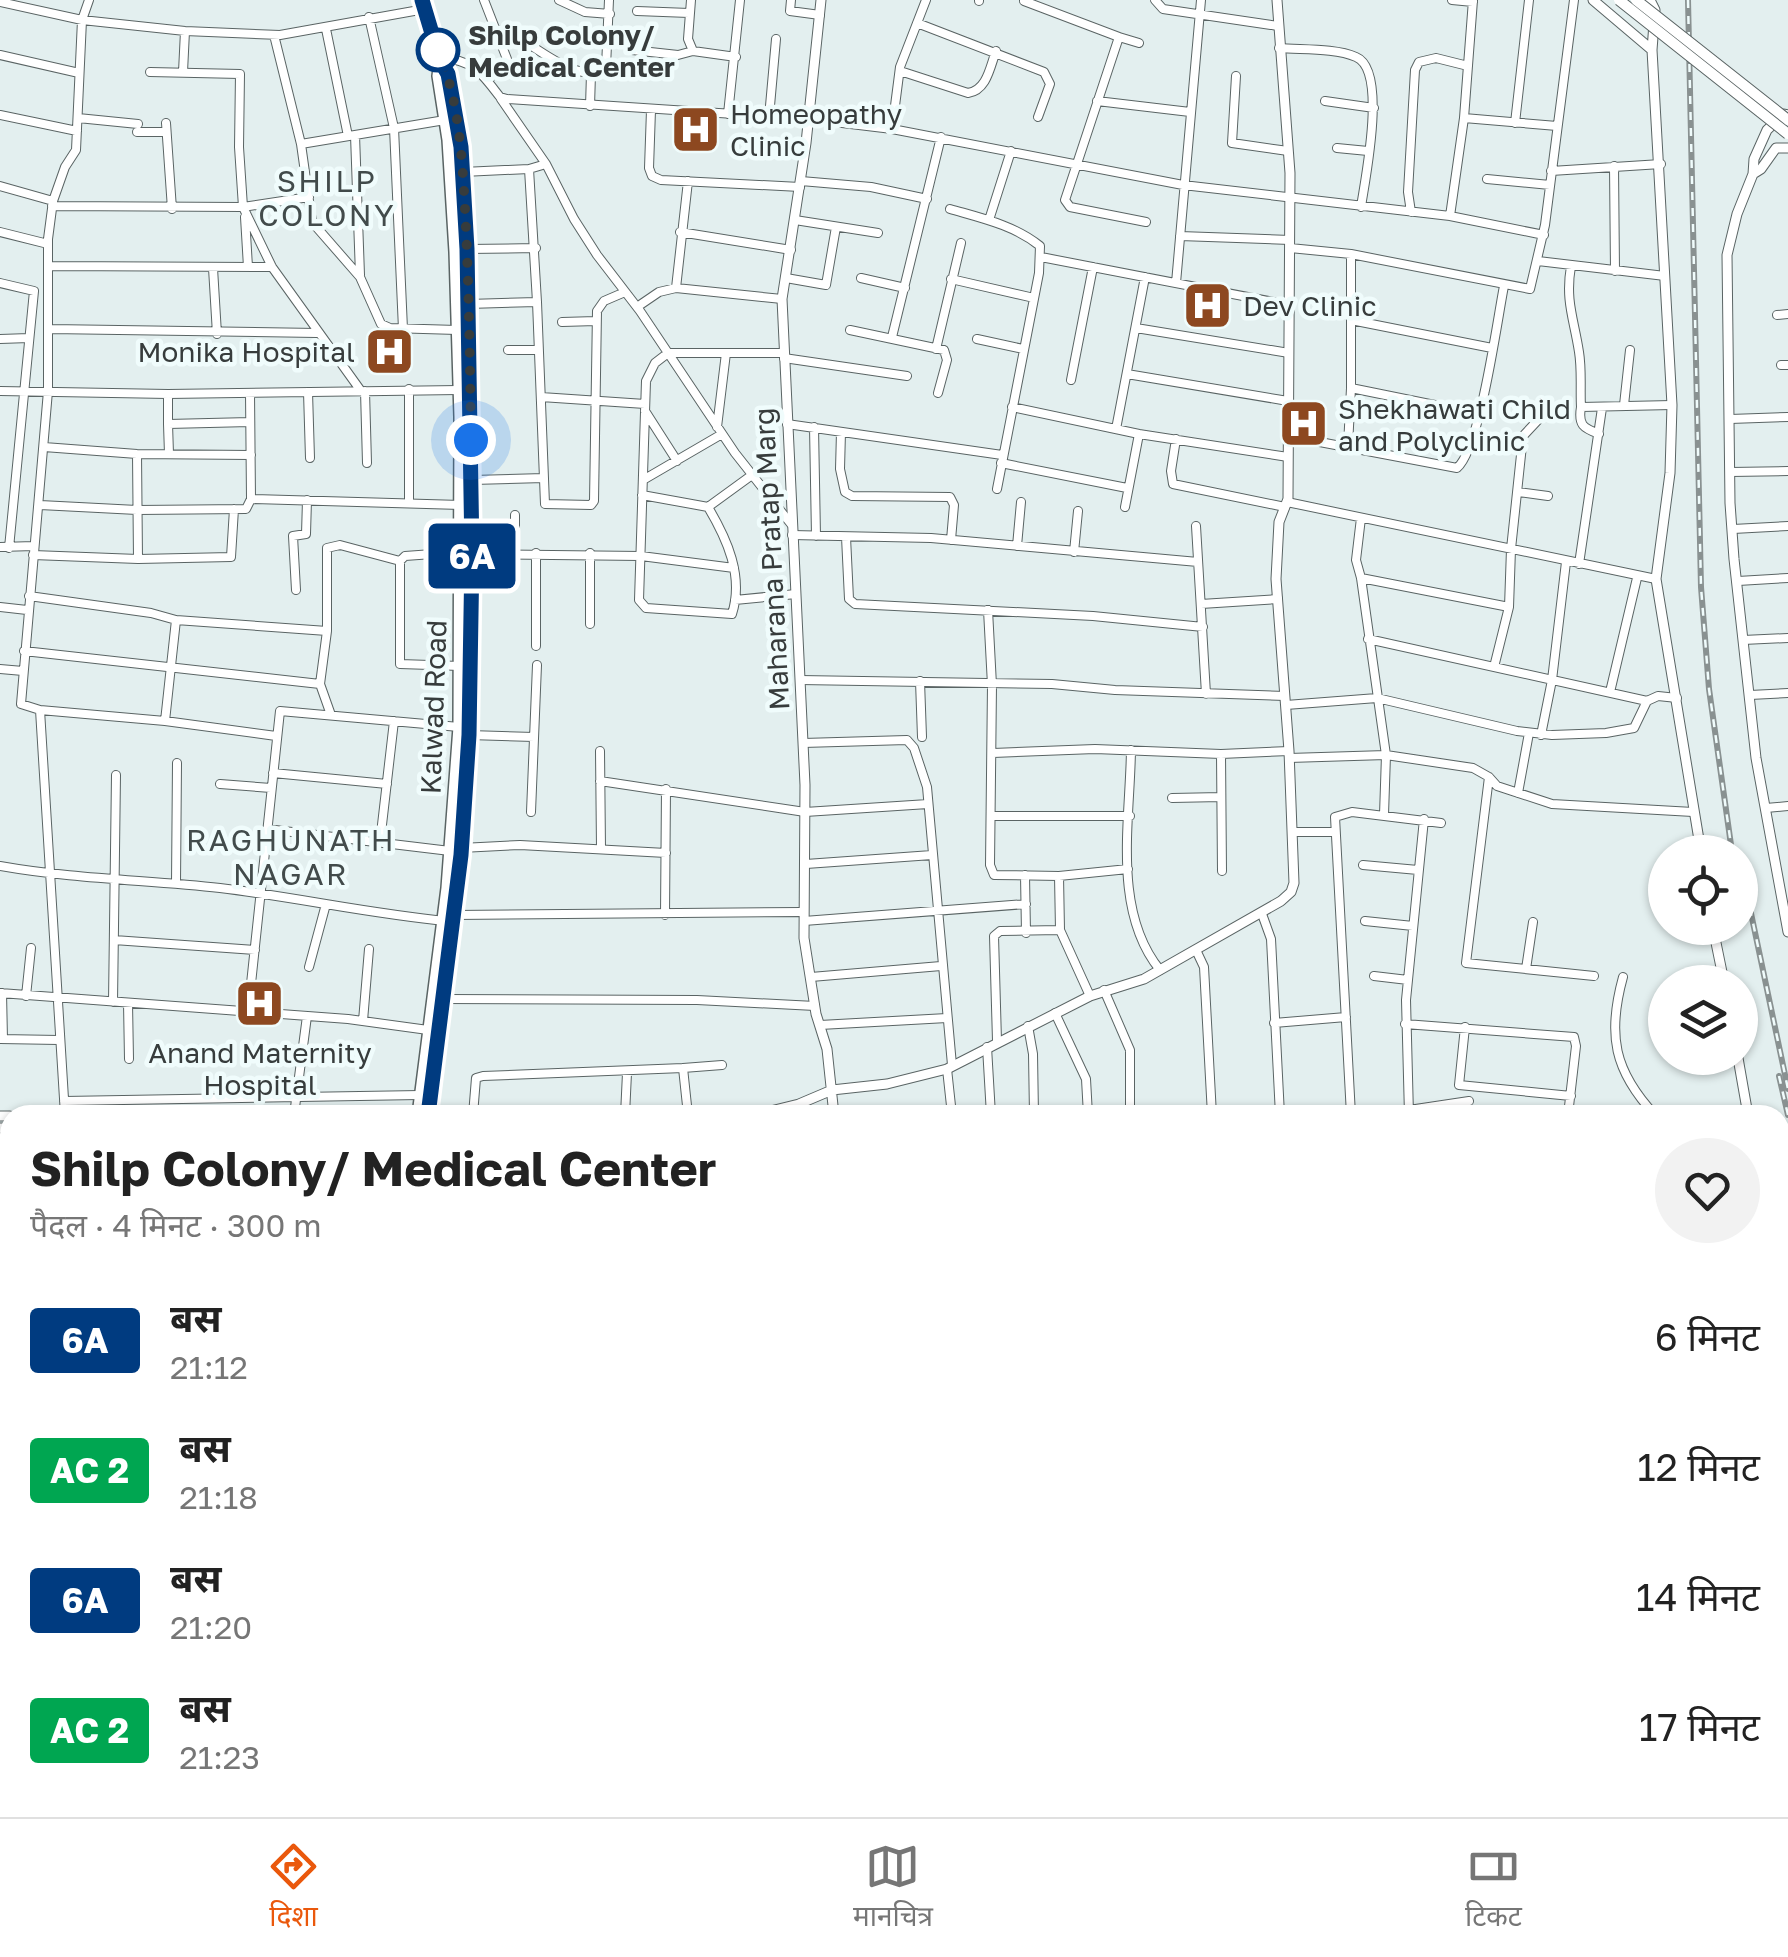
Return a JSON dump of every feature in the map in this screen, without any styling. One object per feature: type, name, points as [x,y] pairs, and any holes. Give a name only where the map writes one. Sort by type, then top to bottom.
[{"type":"main road","points":[[1619,0],[1788,134]]},
{"type":"main road","points":[[1636,0],[1788,118]]},
{"type":"main road","name":"Kalwad Road","points":[[423,5],[448,74],[463,172],[472,480],[460,666],[464,731]]},
{"type":"main road","name":"Kalwad Road","points":[[425,1105],[443,999],[456,850],[464,731],[467,552],[461,505],[458,330],[445,120],[438,76],[440,58]]},
{"type":"main road","name":"Kalwad Road","points":[[422,1105],[428,1030],[450,919]]},
{"type":"street","points":[[89,0],[82,20],[76,150],[65,167],[53,204],[48,244],[48,391],[21,704],[40,710],[276,736]]},
{"type":"street","points":[[484,0],[507,59],[506,66],[488,80]]},
{"type":"street","points":[[559,0],[585,12],[610,14]]},
{"type":"street","points":[[524,41],[591,74],[606,67],[609,0]]},
{"type":"street","points":[[690,0],[688,38],[693,51]]},
{"type":"street","points":[[728,114],[740,0]]},
{"type":"street","points":[[790,0],[790,12],[820,15]]},
{"type":"street","name":"Maharana Pratap Marg","points":[[821,0],[809,120],[782,299],[803,743],[803,916],[833,1105]]},
{"type":"street","points":[[892,128],[900,71],[926,0]]},
{"type":"street","points":[[1155,0],[1163,9],[1278,26]]},
{"type":"street","points":[[1176,283],[1202,0]]},
{"type":"street","points":[[794,1105],[832,1090],[888,1084],[949,1067],[1090,996],[1144,979],[1262,914],[1291,892],[1294,883],[1289,754],[1278,599],[1278,535],[1286,504],[1288,457],[1290,200],[1278,0]]},
{"type":"street","points":[[1450,216],[1464,118],[1473,1],[1452,0]]},
{"type":"street","points":[[1516,123],[1529,0]]},
{"type":"street","points":[[1180,236],[1290,244],[1530,289],[1544,235],[1574,0]]},
{"type":"street","points":[[1592,0],[1652,50]]},
{"type":"street","points":[[1652,1],[1672,405],[1670,473],[1656,579],[1698,835]]},
{"type":"street","points":[[0,2],[82,20],[274,35],[326,29],[423,5]]},
{"type":"street","points":[[1024,2],[1139,43]]},
{"type":"street","points":[[637,11],[689,13]]},
{"type":"street","points":[[369,17],[394,128],[403,328]]},
{"type":"street","points":[[917,22],[996,51],[1048,77],[1050,84],[1038,118]]},
{"type":"street","points":[[326,29],[352,135],[360,277]]},
{"type":"street","points":[[183,72],[185,31]]},
{"type":"street","points":[[274,35],[301,144],[312,222],[360,277],[381,324],[458,330]]},
{"type":"street","points":[[769,116],[776,38]]},
{"type":"street","points":[[1119,38],[1066,193],[1070,207],[1146,222]]},
{"type":"street","points":[[1279,48],[1355,56],[1370,70],[1374,108],[1362,207]]},
{"type":"street","points":[[632,50],[678,55],[693,51],[736,57]]},
{"type":"street","points":[[900,71],[968,94],[982,86],[996,51]]},
{"type":"street","points":[[0,55],[80,72]]},
{"type":"street","points":[[440,58],[468,61],[488,80],[546,164],[574,220],[791,529],[816,536],[951,540],[1198,562]]},
{"type":"street","points":[[1411,212],[1408,192],[1415,70],[1419,62],[1436,58],[1468,66]]},
{"type":"street","points":[[150,72],[240,74],[239,146],[248,267]]},
{"type":"street","points":[[590,106],[591,74]]},
{"type":"street","points":[[1236,76],[1232,143],[1288,151]]},
{"type":"street","points":[[500,97],[892,128],[1183,186],[1450,216],[1544,235]]},
{"type":"street","points":[[1098,100],[1190,112]]},
{"type":"street","points":[[1326,101],[1374,108]]},
{"type":"street","points":[[651,110],[649,168],[652,176],[661,180],[871,187],[927,198]]},
{"type":"street","points":[[0,114],[77,131]]},
{"type":"street","points":[[1788,118],[1784,114],[1767,130],[1754,159],[1753,174],[1737,214],[1727,255],[1730,472],[1743,640],[1766,808],[1784,884],[1788,932]]},
{"type":"street","points":[[78,118],[138,128],[166,128],[172,209]]},
{"type":"street","points":[[1464,118],[1557,126]]},
{"type":"street","points":[[301,144],[445,120]]},
{"type":"street","points":[[892,337],[941,137]]},
{"type":"street","points":[[1337,148],[1368,151]]},
{"type":"street","points":[[1753,174],[1761,170],[1776,148],[1788,148]]},
{"type":"street","points":[[989,220],[1011,152]]},
{"type":"street","points":[[463,172],[530,169],[546,164]]},
{"type":"street","points":[[1552,170],[1661,164]]},
{"type":"street","points":[[1614,166],[1615,270]]},
{"type":"street","points":[[530,169],[546,506],[594,503],[596,321],[602,303],[626,292]]},
{"type":"street","points":[[1487,180],[1550,185]]},
{"type":"street","points":[[676,288],[688,182]]},
{"type":"street","points":[[0,186],[53,204],[172,209],[244,209],[308,197]]},
{"type":"street","points":[[244,209],[272,267],[317,333]]},
{"type":"street","points":[[950,209],[1028,236],[1040,246],[998,488]]},
{"type":"street","points":[[795,220],[878,233]]},
{"type":"street","points":[[786,278],[826,284],[836,226]]},
{"type":"street","points":[[0,232],[48,244]]},
{"type":"street","points":[[680,232],[791,250]]},
{"type":"street","points":[[936,349],[961,243]]},
{"type":"street","points":[[467,249],[536,248]]},
{"type":"street","points":[[1348,446],[1352,254]]},
{"type":"street","points":[[1040,258],[1290,305]]},
{"type":"street","points":[[1538,261],[1665,276]]},
{"type":"street","points":[[50,266],[272,267]]},
{"type":"street","points":[[1570,266],[1568,311],[1580,354],[1578,421],[1599,434]]},
{"type":"street","points":[[213,268],[217,334]]},
{"type":"street","points":[[1071,380],[1093,268]]},
{"type":"street","points":[[1116,429],[1145,277]]},
{"type":"street","points":[[861,278],[906,288]]},
{"type":"street","points":[[951,279],[1034,298]]},
{"type":"street","points":[[0,283],[34,291],[14,501],[5,548],[138,559],[231,558],[234,509]]},
{"type":"street","points":[[1288,436],[1458,468],[1466,460],[1478,414],[1504,286]]},
{"type":"street","points":[[637,307],[659,292],[676,288],[782,299]]},
{"type":"street","points":[[468,304],[537,302]]},
{"type":"street","points":[[1777,315],[1788,314]]},
{"type":"street","points":[[1351,320],[1492,348]]},
{"type":"street","points":[[562,322],[596,321]]},
{"type":"street","points":[[1136,328],[1289,353]]},
{"type":"street","points":[[50,329],[317,333]]},
{"type":"street","points":[[850,330],[944,350],[947,360],[938,393]]},
{"type":"street","points":[[317,333],[363,390],[367,463]]},
{"type":"street","points":[[0,338],[29,338]]},
{"type":"street","points":[[977,339],[1024,350]]},
{"type":"street","points":[[508,350],[538,350]]},
{"type":"street","points":[[1624,405],[1630,350]]},
{"type":"street","points":[[708,507],[727,540],[734,568],[736,600],[732,614],[646,608],[637,595],[642,556],[645,407],[650,370],[668,353],[784,355],[907,376]]},
{"type":"street","points":[[720,431],[726,353]]},
{"type":"street","points":[[1127,374],[1288,401]]},
{"type":"street","points":[[1352,388],[1478,414]]},
{"type":"street","points":[[408,389],[410,502]]},
{"type":"street","points":[[0,391],[168,394],[459,390]]},
{"type":"street","points":[[308,392],[310,458]]},
{"type":"street","points":[[40,505],[137,510],[246,508],[251,498],[250,393]]},
{"type":"street","points":[[168,394],[168,454]]},
{"type":"street","points":[[540,397],[596,398],[645,407],[676,461]]},
{"type":"street","points":[[1494,667],[1509,607],[1523,436],[1538,420],[1542,402]]},
{"type":"street","points":[[1581,407],[1672,405]]},
{"type":"street","points":[[1012,407],[1139,434],[1288,457]]},
{"type":"street","points":[[1579,564],[1602,408]]},
{"type":"street","points":[[1730,419],[1788,417]]},
{"type":"street","points":[[168,424],[250,422]]},
{"type":"street","points":[[787,424],[1001,459],[1128,488]]},
{"type":"street","points":[[814,427],[816,536]]},
{"type":"street","points":[[643,480],[720,431]]},
{"type":"street","points":[[840,432],[840,469],[845,492],[852,496],[950,497],[954,505],[951,540]]},
{"type":"street","points":[[1125,507],[1139,434]]},
{"type":"street","points":[[1176,439],[1170,471],[1173,484],[1656,579]]},
{"type":"street","points":[[44,447],[138,454],[251,455]]},
{"type":"street","points":[[138,454],[138,559]]},
{"type":"street","points":[[1730,472],[1788,471]]},
{"type":"street","points":[[642,496],[708,507],[752,475]]},
{"type":"street","points":[[472,480],[544,478]]},
{"type":"street","points":[[1518,492],[1548,496]]},
{"type":"street","points":[[251,498],[461,505]]},
{"type":"street","points":[[0,500],[14,501]]},
{"type":"street","points":[[296,590],[294,536],[306,534],[307,500]]},
{"type":"street","points":[[1016,546],[1021,502]]},
{"type":"street","points":[[1074,552],[1078,512]]},
{"type":"street","points":[[515,515],[515,553]]},
{"type":"street","points":[[1361,518],[1356,560],[1386,755],[1384,815]]},
{"type":"street","points":[[1196,526],[1206,694]]},
{"type":"street","points":[[1733,529],[1788,526]]},
{"type":"street","points":[[846,536],[849,600],[855,604],[1092,616],[1202,627]]},
{"type":"street","points":[[331,715],[320,684],[326,632],[327,548],[340,545],[400,561]]},
{"type":"street","points":[[536,552],[536,646]]},
{"type":"street","points":[[460,666],[400,664],[400,561],[405,556],[590,553],[734,568]]},
{"type":"street","points":[[590,553],[590,624]]},
{"type":"street","points":[[1541,734],[1552,680],[1566,562]]},
{"type":"street","points":[[1361,578],[1509,607]]},
{"type":"street","points":[[1610,692],[1637,578]]},
{"type":"street","points":[[1738,581],[1788,578]]},
{"type":"street","points":[[736,600],[796,594]]},
{"type":"street","points":[[29,596],[176,620],[326,632]]},
{"type":"street","points":[[1201,604],[1278,599]]},
{"type":"street","points":[[0,607],[28,610]]},
{"type":"street","points":[[988,610],[992,684],[990,865],[994,875],[1059,876],[1128,869]]},
{"type":"street","points":[[165,721],[176,620]]},
{"type":"street","points":[[1743,640],[1788,638]]},
{"type":"street","points":[[1368,639],[1648,701],[1658,696],[1677,698]]},
{"type":"street","points":[[24,650],[320,684]]},
{"type":"street","points":[[531,812],[537,665]]},
{"type":"street","points":[[0,669],[23,671]]},
{"type":"street","points":[[800,680],[1052,684],[1285,700],[1377,698],[1541,734],[1622,732],[1634,728],[1648,701]]},
{"type":"street","points":[[920,681],[922,737]]},
{"type":"street","points":[[1750,695],[1788,693]]},
{"type":"street","points":[[40,710],[64,1105]]},
{"type":"street","points":[[248,1012],[280,710],[534,736]]},
{"type":"street","points":[[380,842],[394,721]]},
{"type":"street","points":[[1518,794],[1529,733]]},
{"type":"street","points":[[803,743],[907,740],[914,748],[927,787],[951,1105]]},
{"type":"street","points":[[992,753],[1131,750],[1386,755],[1473,768],[1496,786],[1552,804],[1693,812]]},
{"type":"street","points":[[1131,750],[1128,869],[1134,926],[1142,947],[1160,970]]},
{"type":"street","points":[[600,751],[600,848]]},
{"type":"street","points":[[1221,754],[1222,871]]},
{"type":"street","points":[[176,883],[177,763]]},
{"type":"street","points":[[272,773],[387,784]]},
{"type":"street","points":[[113,1002],[116,775]]},
{"type":"street","points":[[1489,777],[1466,963],[1594,976]]},
{"type":"street","points":[[600,781],[805,812],[928,804]]},
{"type":"street","points":[[220,784],[271,788]]},
{"type":"street","points":[[664,915],[666,790]]},
{"type":"street","points":[[1172,798],[1221,798]]},
{"type":"street","points":[[1766,808],[1788,806]]},
{"type":"street","points":[[1350,1105],[1335,817],[1384,815],[1441,822]]},
{"type":"street","points":[[992,816],[1130,816]]},
{"type":"street","points":[[1409,1105],[1405,1024],[1424,819]]},
{"type":"street","points":[[267,828],[456,850],[520,845],[666,853]]},
{"type":"street","points":[[1292,832],[1335,832]]},
{"type":"street","points":[[806,864],[932,855]]},
{"type":"street","points":[[1363,865],[1418,870]]},
{"type":"street","points":[[0,866],[50,875],[176,883],[450,919],[803,916],[1026,904]]},
{"type":"street","points":[[1025,876],[1026,933]]},
{"type":"street","points":[[1059,876],[1060,930],[1090,996]]},
{"type":"street","points":[[308,966],[326,904]]},
{"type":"street","points":[[1262,914],[1271,939],[1279,1105]]},
{"type":"street","points":[[1364,921],[1414,926]]},
{"type":"street","points":[[1526,969],[1533,922]]},
{"type":"street","points":[[991,1105],[993,939],[1000,932],[1060,930]]},
{"type":"street","points":[[114,940],[255,950]]},
{"type":"street","points":[[26,996],[31,948]]},
{"type":"street","points":[[363,1021],[368,949]]},
{"type":"street","points":[[1196,950],[1204,967],[1211,1105]]},
{"type":"street","points":[[811,977],[942,966]]},
{"type":"street","points":[[1374,976],[1408,980]]},
{"type":"street","points":[[1623,977],[1614,1032],[1616,1055],[1631,1086],[1647,1105]]},
{"type":"street","points":[[1104,990],[1130,1050],[1130,1105]]},
{"type":"street","points":[[59,1040],[1,1039],[1,993],[307,1016],[428,1030]]},
{"type":"street","points":[[443,999],[698,1000],[815,1006]]},
{"type":"street","points":[[128,1004],[128,1059]]},
{"type":"street","points":[[1055,1013],[1086,1079],[1087,1105]]},
{"type":"street","points":[[295,1105],[307,1016]]},
{"type":"street","points":[[1274,1022],[1346,1017]]},
{"type":"street","points":[[820,1025],[946,1018]]},
{"type":"street","points":[[1405,1024],[1574,1036],[1570,1105]]},
{"type":"street","points":[[1028,1026],[1034,1054],[1034,1105]]},
{"type":"street","points":[[1464,1027],[1459,1086],[1571,1096]]},
{"type":"street","points":[[474,1105],[476,1078],[722,1065]]},
{"type":"street","points":[[683,1068],[687,1105]]},
{"type":"street","points":[[625,1105],[627,1073]]},
{"type":"street","points":[[1741,1075],[1746,1105]]},
{"type":"street","points":[[64,1100],[420,1095]]},
{"type":"street","points":[[1447,1105],[1469,1101]]},
{"type":"railway","points":[[1688,0],[1701,587],[1709,689],[1730,835]]},
{"type":"railway","points":[[1758,945],[1788,1089]]},
{"type":"railway","points":[[1779,1076],[1786,1105]]},
{"type":"bus line","name":"6A","points":[[422,0],[448,74],[461,147],[467,249],[472,554],[469,735],[461,855],[429,1105]]},
{"type":"place","name":"Shilp Colony/ Medical Center","points":[[438,50]]},
{"type":"place","name":"Homeopathy Clinic","points":[[695,129]]},
{"type":"place","name":"Dev Clinic","points":[[1208,305]]},
{"type":"place","name":"Monika Hospital","points":[[390,351]]},
{"type":"place","name":"Shekhawati Child and Polyclinic","points":[[1303,424]]},
{"type":"place","name":"Anand Maternity Hospital","points":[[260,1004]]},
{"type":"district","name":"SHILP COLONY","points":[[327,198]]},
{"type":"district","name":"RAGHUNATH NAGAR","points":[[291,857]]},
{"type":"route","points":[[438,50],[448,74],[461,147],[471,440]]}]
